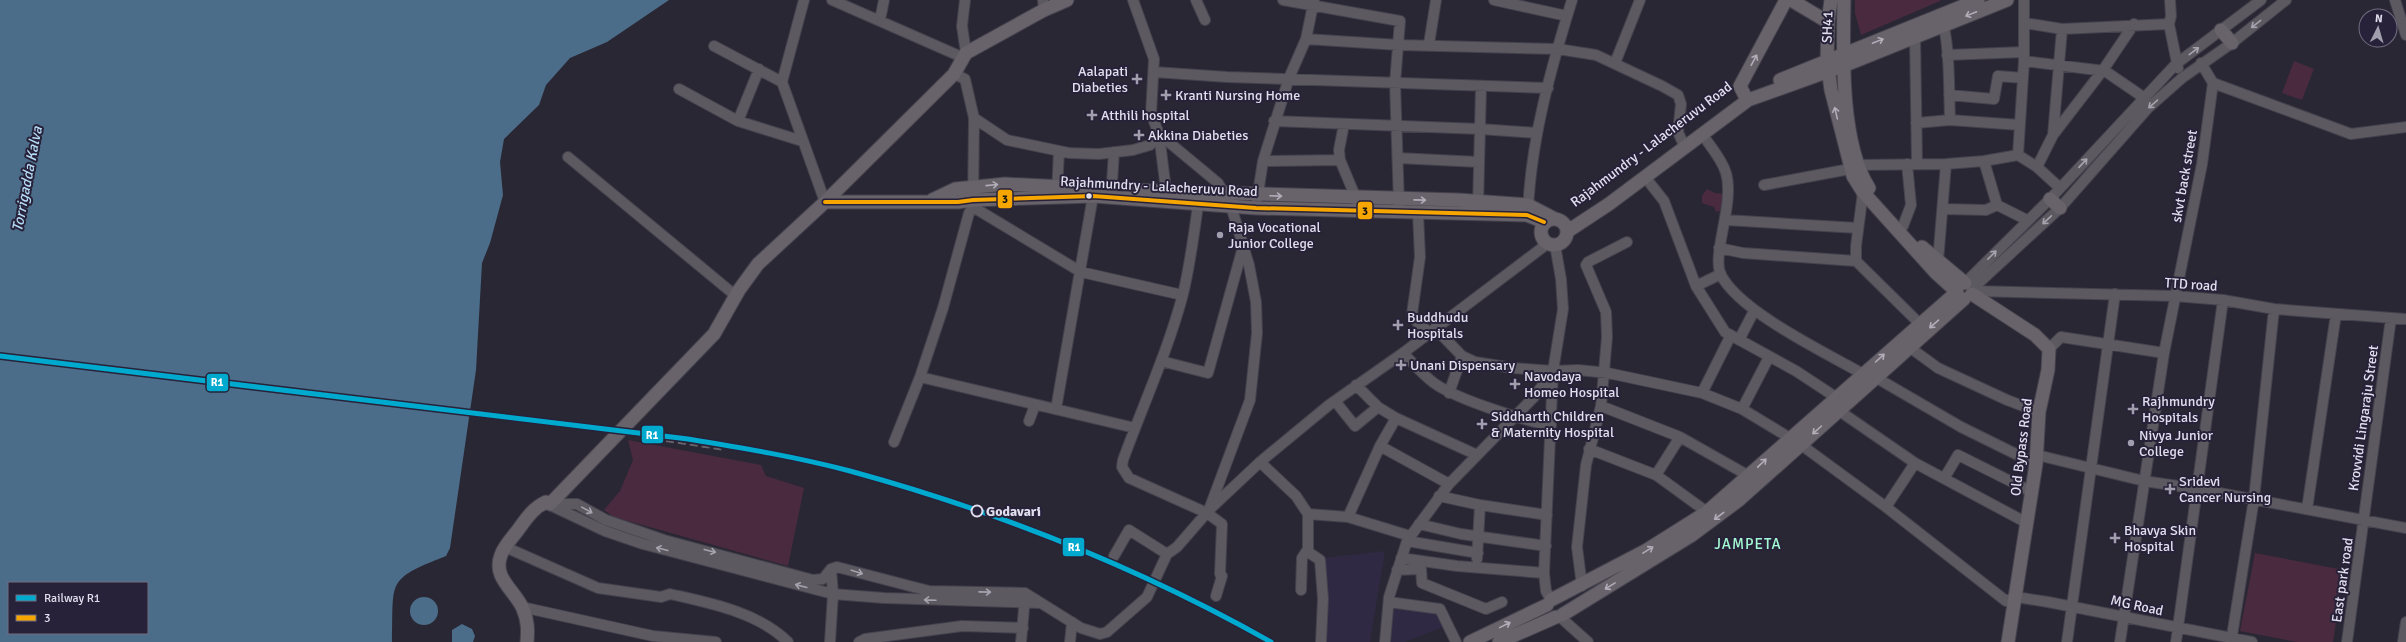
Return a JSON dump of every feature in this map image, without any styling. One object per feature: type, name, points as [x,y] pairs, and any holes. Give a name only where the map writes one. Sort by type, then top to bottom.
[{"type":"main road","points":[[527,642],[528,624],[522,607],[500,576],[498,564],[505,547],[538,506],[546,502],[550,504],[714,334],[736,296],[758,264],[825,202],[954,74],[965,56],[1043,5],[1067,0]]},
{"type":"main road","points":[[1744,94],[1740,86],[1786,0]]},
{"type":"main road","points":[[1791,0],[1828,22]]},
{"type":"main road","points":[[1831,0],[1828,22],[1828,67],[1853,167],[1863,192],[1936,273],[2035,335],[2049,349]]},
{"type":"main road","name":"SH41","points":[[1844,0],[1843,61],[1853,167]]},
{"type":"main road","name":"Rajahmundry - Lalacheruvu Road","points":[[1567,229],[1744,94],[1843,61],[1942,20],[1978,0]]},
{"type":"main road","points":[[1843,61],[1915,37],[1942,20],[2004,0]]},
{"type":"main road","points":[[2221,30],[2232,43]]},
{"type":"main road","points":[[1567,229],[1645,177],[1748,100],[1828,67]]},
{"type":"main road","points":[[1853,167],[1868,187],[1903,226],[1967,291]]},
{"type":"main road","points":[[1057,192],[1111,194]]},
{"type":"main road","name":"Rajahmundry - Lalacheruvu Road","points":[[825,202],[928,202],[1057,192],[1094,196],[1111,194],[1167,197],[1198,204],[1231,206],[1257,201],[1399,206],[1418,212],[1478,208],[1528,210],[1550,220],[1564,222],[1567,229],[1564,241],[1551,244]]},
{"type":"main road","points":[[1167,197],[1224,194],[1257,201]]},
{"type":"main road","points":[[1399,206],[1478,208]]},
{"type":"main road","points":[[1550,220],[1541,232],[1551,244]]},
{"type":"main road","points":[[1905,343],[1920,324],[1967,291]]},
{"type":"main road","points":[[1499,642],[1559,616],[1692,535],[1748,482],[1905,343],[1967,291]]},
{"type":"main road","name":"Old Bypass Road","points":[[2008,642],[2032,492],[2039,412],[2048,370],[2049,349]]},
{"type":"main road","points":[[1470,642],[1582,586],[1645,551],[1707,512],[1748,482]]},
{"type":"main road","points":[[1549,602],[1557,599],[1564,604],[1565,610],[1559,616]]},
{"type":"street","points":[[804,0],[782,82],[825,202]]},
{"type":"street","points":[[880,20],[884,0]]},
{"type":"street","points":[[837,1],[965,56],[962,26],[965,0]]},
{"type":"street","points":[[1133,0],[1151,48],[1154,72],[1151,114],[1159,134],[1167,197]]},
{"type":"street","points":[[1196,0],[1205,20]]},
{"type":"street","points":[[1283,0],[1313,3],[1397,20],[1401,24],[1394,83],[1397,127],[1399,206]]},
{"type":"street","points":[[1429,44],[1436,0]]},
{"type":"street","points":[[1494,0],[1567,16]]},
{"type":"street","points":[[1528,210],[1529,178],[1536,133],[1572,0]]},
{"type":"street","points":[[1615,63],[1640,0]]},
{"type":"street","points":[[2018,155],[2024,57],[2024,0]]},
{"type":"street","points":[[2170,0],[2171,16],[2169,24],[2176,64],[2182,78]]},
{"type":"street","points":[[1967,291],[2027,220],[2055,204],[2060,188],[2143,97],[2176,64],[2261,0]]},
{"type":"street","points":[[1967,291],[2055,204],[2148,108],[2201,63],[2232,43],[2286,0]]},
{"type":"street","points":[[2395,0],[2406,36]]},
{"type":"street","points":[[1257,201],[1263,161],[1274,121],[1289,78],[1306,39],[1313,3]]},
{"type":"street","points":[[1942,20],[1947,55],[1950,120]]},
{"type":"street","points":[[2025,23],[2062,29],[2134,24],[2169,24]]},
{"type":"street","points":[[2036,167],[2053,135],[2103,70],[2134,24]]},
{"type":"street","points":[[2053,135],[2057,65],[2062,29]]},
{"type":"street","points":[[1903,226],[1912,204],[1912,164],[1916,123],[1915,37]]},
{"type":"street","points":[[1306,39],[1399,45],[1429,44],[1558,49],[1596,55],[1615,63],[1678,96],[1681,104],[1678,132],[1682,141]]},
{"type":"street","points":[[714,46],[782,82]]},
{"type":"street","points":[[1947,55],[2024,57],[2057,65],[2103,70],[2143,97]]},
{"type":"street","points":[[2201,63],[2214,83],[2351,134],[2406,127]]},
{"type":"street","points":[[738,121],[759,69]]},
{"type":"street","points":[[1154,72],[1227,77],[1289,78],[1481,87],[1548,88]]},
{"type":"street","points":[[894,442],[920,377],[943,308],[973,198],[974,118],[966,79],[954,74]]},
{"type":"street","points":[[1949,95],[1994,99],[1998,76],[2023,78]]},
{"type":"street","name":"skvt back street","points":[[2120,642],[2164,353],[2202,164],[2214,83]]},
{"type":"street","points":[[1478,208],[1481,87]]},
{"type":"street","points":[[680,90],[738,121],[802,141]]},
{"type":"street","points":[[974,118],[1007,140],[1059,151],[1077,153],[1114,152],[1150,145],[1159,134]]},
{"type":"street","points":[[1916,123],[1950,120],[2020,125]]},
{"type":"street","points":[[1274,121],[1397,127],[1480,129],[1536,133]]},
{"type":"street","points":[[1344,124],[1339,150],[1340,160],[1359,204]]},
{"type":"street","points":[[1159,134],[1208,173],[1218,183],[1231,206],[1249,265],[1256,302],[1257,333],[1252,383],[1245,416],[1208,511]]},
{"type":"street","points":[[1702,134],[1726,172],[1729,194],[1726,220],[1719,248],[1721,274],[1730,288],[1754,311],[1961,427],[2036,459],[2091,466],[2144,481],[2254,499],[2406,528]]},
{"type":"street","points":[[1057,192],[1059,151]]},
{"type":"street","points":[[1111,194],[1114,152]]},
{"type":"street","points":[[1764,185],[1853,167],[1946,164],[1984,161],[2018,155],[2036,167],[2060,188]]},
{"type":"street","points":[[568,157],[736,296]]},
{"type":"street","points":[[1398,158],[1479,162]]},
{"type":"street","points":[[1263,161],[1340,160]]},
{"type":"street","points":[[1984,161],[1997,204],[2027,220]]},
{"type":"street","points":[[1938,261],[1944,209],[1946,164]]},
{"type":"street","points":[[1645,177],[1664,201],[1696,286],[1725,332],[1769,357],[1837,404],[1915,463],[1945,477],[2027,523]]},
{"type":"street","points":[[1856,261],[1858,228],[1863,192]]},
{"type":"street","points":[[1056,408],[1094,196]]},
{"type":"street","points":[[973,198],[1081,272],[1182,295]]},
{"type":"street","points":[[1198,204],[1193,244],[1182,295],[1161,361],[1122,460],[1125,472],[1130,478],[1208,511],[1222,524],[1220,574],[1222,576],[1216,596]]},
{"type":"street","points":[[1944,209],[1986,210],[1997,204]]},
{"type":"street","points":[[1418,212],[1420,256],[1412,314],[1417,322],[1432,330],[1462,356],[1485,364],[1553,371],[1578,370],[1603,373],[1702,393],[1742,409],[1795,441],[1886,507],[1915,463]]},
{"type":"street","points":[[1726,220],[1858,228]]},
{"type":"street","points":[[1582,586],[1578,547],[1586,465],[1601,406],[1607,337],[1606,312],[1586,264],[1627,242]]},
{"type":"street","points":[[550,504],[577,504],[606,520],[664,540],[813,580],[823,579],[831,569],[843,568],[889,582],[929,591],[1024,598],[1039,603],[1102,638],[1147,597],[1167,554],[1177,547],[1208,511],[1260,462],[1356,386],[1551,244],[1561,279],[1563,309],[1553,371],[1544,573],[1546,592],[1549,602]]},
{"type":"street","points":[[1161,361],[1208,373],[1243,247]]},
{"type":"street","points":[[1719,248],[1743,253],[1856,261],[1920,324]]},
{"type":"street","points":[[1696,286],[1721,274]]},
{"type":"street","name":"TTD road","points":[[1967,291],[2175,296],[2223,300],[2274,309],[2406,319]]},
{"type":"street","points":[[2067,642],[2115,294]]},
{"type":"street","points":[[2176,642],[2223,300]]},
{"type":"street","points":[[2231,639],[2254,499],[2274,309]]},
{"type":"street","points":[[1702,393],[1735,337],[1754,311]]},
{"type":"street","points":[[2307,509],[2336,314]]},
{"type":"street","name":"Krovvidi Lingaraju Street","points":[[2364,521],[2391,318]]},
{"type":"street","points":[[2049,349],[2061,336],[2164,353]]},
{"type":"street","points":[[1905,343],[1945,371],[2007,400],[2039,412]]},
{"type":"street","points":[[1403,353],[1434,383],[1449,393],[1516,416],[1551,425]]},
{"type":"street","points":[[1449,393],[1462,356]]},
{"type":"street","points":[[1742,409],[1769,357]]},
{"type":"street","points":[[1385,642],[1389,602],[1397,570],[1409,539],[1448,484],[1516,416],[1553,371]]},
{"type":"street","points":[[920,377],[1035,405],[1056,408],[1135,428]]},
{"type":"street","points":[[1356,386],[1378,407],[1396,418],[1477,455]]},
{"type":"street","points":[[1335,402],[1355,426],[1378,407]]},
{"type":"street","points":[[1029,421],[1035,405]]},
{"type":"street","points":[[1601,406],[1680,436],[1748,482]]},
{"type":"street","points":[[1348,517],[1380,446],[1396,418]]},
{"type":"street","points":[[1656,475],[1680,436]]},
{"type":"street","points":[[1380,446],[1448,484]]},
{"type":"street","points":[[1589,449],[1656,475],[1707,512]]},
{"type":"street","points":[[1945,477],[1958,455],[2032,492]]},
{"type":"street","points":[[1260,462],[1296,496],[1308,514],[1308,552],[1320,560],[1322,599],[1321,642]]},
{"type":"street","points":[[1439,496],[1480,506],[1547,515]]},
{"type":"street","points":[[550,504],[605,531],[643,544],[833,594],[1024,598]]},
{"type":"street","points":[[1477,567],[1480,506]]},
{"type":"street","name":"MG Road","points":[[1886,507],[2006,601],[2016,597],[2073,606],[2252,642]]},
{"type":"street","points":[[1308,514],[1348,517],[1409,539],[1478,553]]},
{"type":"street","name":"East park road","points":[[2347,642],[2364,521]]},
{"type":"street","points":[[1419,524],[1479,537],[1546,546]]},
{"type":"street","points":[[1114,556],[1130,530],[1167,554]]},
{"type":"street","points":[[505,547],[598,588],[661,597],[670,594],[730,610],[762,623],[780,634],[788,642]]},
{"type":"street","points":[[1301,590],[1302,558],[1308,549]]},
{"type":"street","points":[[1401,558],[1544,573]]},
{"type":"street","points":[[830,642],[833,594],[831,569]]},
{"type":"street","points":[[1397,570],[1421,569],[1422,584],[1486,609],[1502,602]]},
{"type":"street","points":[[1021,642],[1024,598]]},
{"type":"street","points":[[1389,602],[1440,609],[1456,642]]},
{"type":"street","points":[[522,607],[653,636],[716,642]]},
{"type":"street","points":[[1559,616],[1588,642]]},
{"type":"street","points":[[1070,642],[1072,622]]},
{"type":"street","points":[[2403,642],[2406,622]]},
{"type":"street","points":[[859,642],[865,639],[962,626],[1023,628]]},
{"type":"shaded area","points":[[1855,0],[1940,1],[1861,35],[1855,13]]},
{"type":"shaded area","points":[[2294,61],[2314,69],[2302,100],[2282,93]]},
{"type":"shaded area","points":[[1707,189],[1715,193],[1727,194],[1726,210],[1716,212],[1714,207],[1702,203],[1702,196]]},
{"type":"shaded area","points":[[628,440],[761,465],[766,476],[804,488],[788,566],[614,517],[604,510],[620,491],[633,460]]},
{"type":"shaded area","points":[[1385,551],[1370,642],[1322,642],[1323,558]]},
{"type":"shaded area","points":[[2255,553],[2344,570],[2333,642],[2297,642],[2240,631]]},
{"type":"shaded area","points":[[1390,605],[1438,611],[1443,627],[1405,642],[1388,642]]},
{"type":"water","name":"Torrigadda Kalva","points":[[0,0],[669,0],[607,42],[570,58],[546,85],[539,105],[504,139],[500,162],[503,195],[490,243],[482,263],[476,370],[450,548],[446,556],[412,571],[403,577],[397,585],[394,594],[392,642],[0,642]]},
{"type":"water","points":[[424,597],[434,601],[438,611],[434,621],[424,625],[414,621],[410,611],[414,601]]},
{"type":"water","points":[[462,624],[472,629],[475,636],[473,642],[452,642],[452,630]]},
{"type":"railway","points":[[666,441],[725,450]]},
{"type":"rail line","name":"R1","points":[[0,356],[688,439],[810,461],[905,487],[1013,523],[1119,566],[1221,615],[1271,642]]},
{"type":"transit line","name":"3","points":[[825,202],[958,202],[973,200],[1093,196],[1256,208],[1527,215],[1544,222]]},
{"type":"place","name":"Aalapati Diabeties","points":[[1137,79]]},
{"type":"place","name":"Kranti Nursing Home","points":[[1166,95]]},
{"type":"place","name":"Atthili hospital","points":[[1092,115]]},
{"type":"place","name":"Akkina Diabeties","points":[[1139,135]]},
{"type":"place","name":"Raja Vocational Junior College","points":[[1220,235]]},
{"type":"place","name":"Buddhudu Hospitals","points":[[1398,325]]},
{"type":"place","name":"Unani Dispensary","points":[[1401,365]]},
{"type":"place","name":"Navodaya Homeo Hospital","points":[[1515,384]]},
{"type":"place","name":"Rajhmundry Hospitals","points":[[2133,409]]},
{"type":"place","name":"Siddharth Children & Maternity Hospital","points":[[1482,424]]},
{"type":"place","name":"Nivya Junior College","points":[[2131,443]]},
{"type":"place","name":"Sridevi Cancer Nursing","points":[[2170,489]]},
{"type":"place","name":"Godavari","points":[[977,511]]},
{"type":"place","name":"Bhavya Skin Hospital","points":[[2115,538]]},
{"type":"district","name":"JAMPETA","points":[[1748,544]]}]
